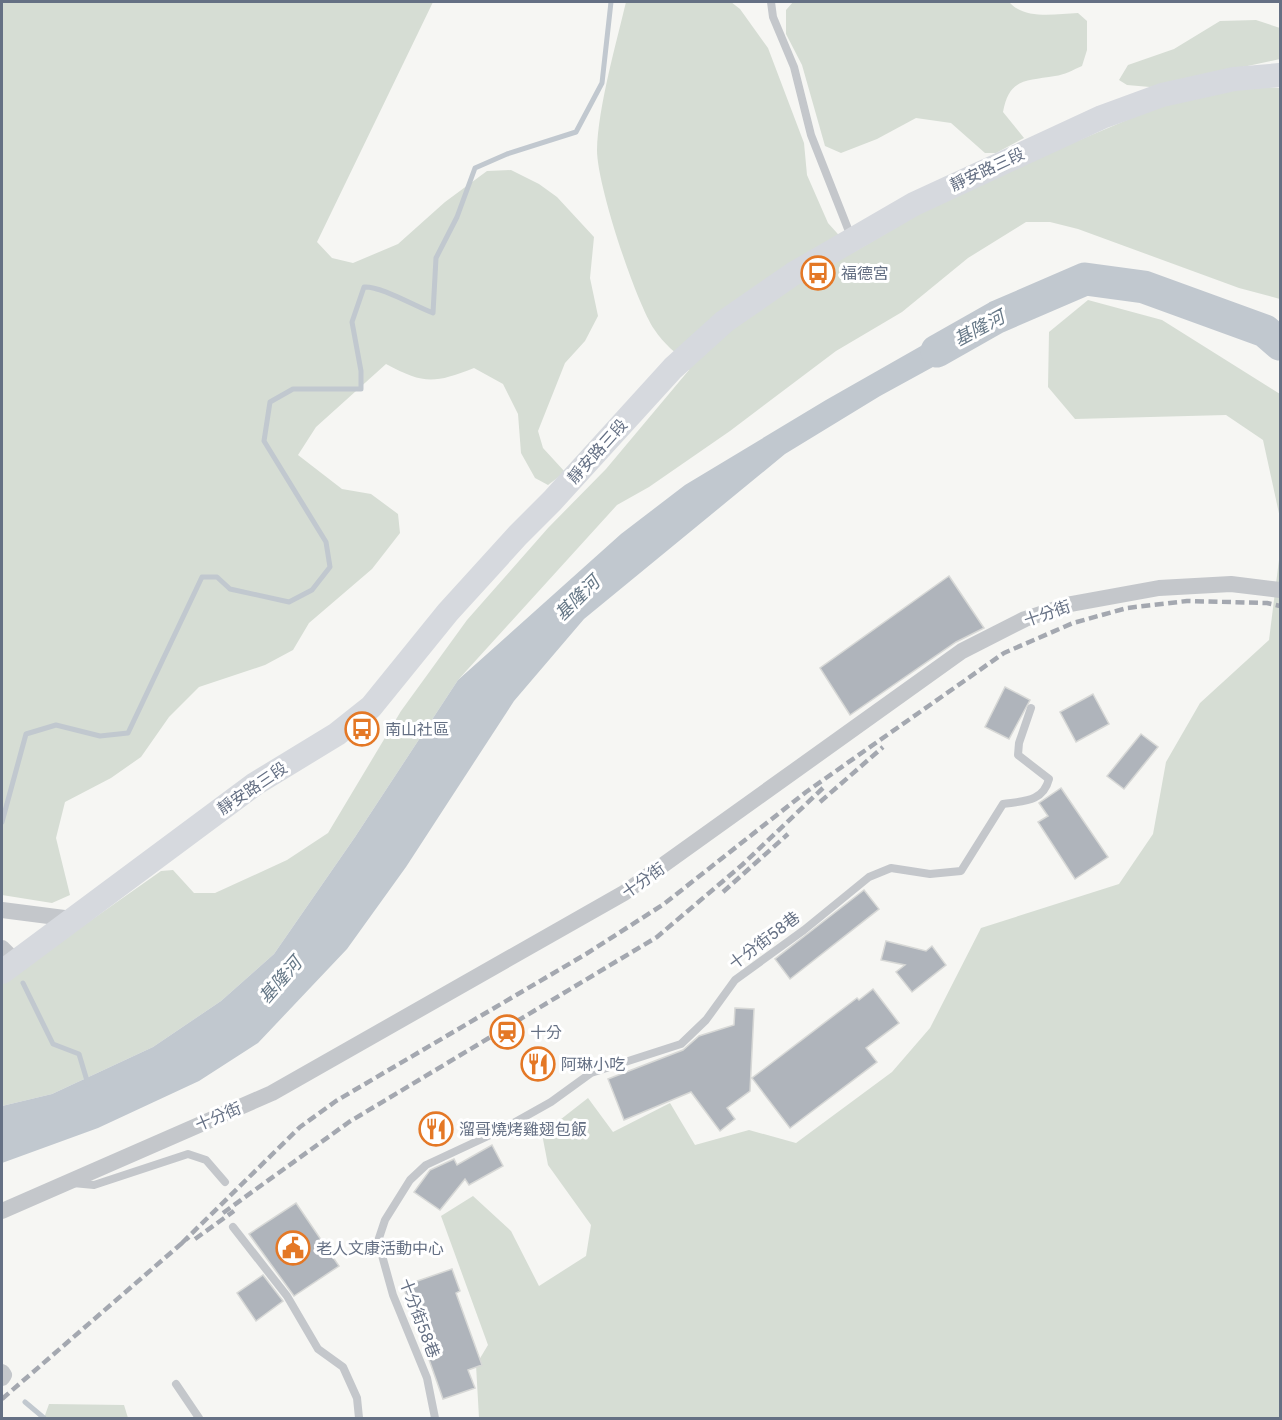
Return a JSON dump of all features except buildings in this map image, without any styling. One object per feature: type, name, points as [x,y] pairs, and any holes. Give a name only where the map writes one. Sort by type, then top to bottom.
[{"type":"main road","name":"靜安路三段","points":[[6,960],[72,919],[255,784],[337,734],[370,707],[448,612],[673,368],[725,321],[793,274],[925,199],[1102,117],[1162,95],[1234,79],[1281,75]]},
{"type":"street","name":"十分街","points":[[2,1211],[272,1093],[624,893],[962,651],[1025,619],[1071,604],[1159,588],[1231,584],[1281,590]]},
{"type":"street","points":[[2,910],[72,919]]},
{"type":"street","points":[[2,1372],[4,1375],[2,1378]]},
{"type":"lane","points":[[771,2],[773,17],[794,67],[811,135],[852,239]]},
{"type":"lane","name":"十分街58巷","points":[[435,1419],[427,1378],[393,1295],[378,1241],[385,1220],[410,1180],[426,1165],[501,1130],[551,1102],[591,1073],[681,1044],[706,1020],[735,981],[804,930],[869,877],[891,868],[930,874],[961,870],[1004,804],[1035,799],[1046,792],[1049,779],[1018,755],[1019,743],[1031,708]]},
{"type":"lane","points":[[64,1182],[94,1185],[188,1154],[206,1160],[225,1182]]},
{"type":"lane","points":[[233,1227],[287,1296],[318,1349],[344,1366],[357,1398],[359,1419]]},
{"type":"lane","points":[[176,1384],[199,1419]]},
{"type":"shaded area","points":[[2,2],[433,2],[317,242],[332,258],[353,263],[398,244],[445,202],[487,171],[511,170],[539,184],[557,197],[594,237],[590,278],[598,316],[585,341],[565,363],[538,431],[543,448],[565,472],[548,485],[535,478],[521,453],[518,414],[503,384],[474,368],[448,377],[429,380],[410,375],[386,364],[316,427],[298,455],[342,489],[371,494],[398,514],[400,533],[372,569],[309,623],[293,650],[265,665],[199,687],[169,717],[141,757],[111,778],[65,802],[56,838],[70,895],[52,903],[2,895]]},
{"type":"shaded area","points":[[626,2],[731,2],[740,9],[768,48],[804,143],[807,175],[828,223],[854,252],[919,214],[1018,166],[1172,101],[1243,87],[1280,88],[1280,299],[1239,288],[1078,229],[1050,222],[1026,222],[968,258],[902,312],[836,351],[730,431],[649,487],[617,505],[458,680],[355,837],[274,954],[221,1001],[153,1047],[52,1094],[2,1106],[2,983],[161,871],[173,870],[194,893],[215,893],[287,860],[328,833],[401,711],[467,620],[548,528],[606,469],[689,370],[690,364],[675,352],[654,329],[637,294],[618,242],[599,167],[598,133],[608,76]]},
{"type":"shaded area","points":[[793,2],[1009,2],[1016,8],[1032,14],[1078,13],[1087,21],[1087,50],[1082,66],[1062,75],[1027,81],[1014,87],[1003,112],[1024,138],[996,153],[985,153],[951,123],[916,118],[877,139],[841,153],[825,146],[802,65],[786,34],[786,10]]},
{"type":"shaded area","points":[[1256,20],[1280,28],[1280,59],[1150,87],[1127,85],[1119,80],[1128,65],[1174,49],[1220,21]]},
{"type":"shaded area","points":[[1088,300],[1162,320],[1280,394],[1280,518],[1263,440],[1226,415],[1075,419],[1048,387],[1049,332]]},
{"type":"shaded area","points":[[1280,552],[1280,1418],[479,1418],[476,1365],[488,1345],[441,1216],[473,1196],[511,1231],[539,1286],[586,1256],[591,1225],[548,1165],[542,1134],[588,1098],[613,1132],[670,1103],[695,1145],[749,1130],[796,1143],[892,1072],[930,1028],[981,928],[1119,884],[1153,834],[1166,762],[1200,703],[1269,640]]},
{"type":"shaded area","points":[[49,1404],[124,1405],[128,1418],[44,1418]]},
{"type":"water","points":[[972,317],[977,340],[964,350],[880,396],[785,454],[584,619],[514,701],[406,867],[347,949],[258,1043],[199,1081],[98,1128],[2,1163],[2,1106],[52,1094],[153,1047],[221,1001],[274,954],[355,837],[458,680],[621,534],[685,485],[826,400]]},
{"type":"waterway","points":[[2,822],[26,734],[56,725],[100,736],[128,733],[202,577],[217,577],[230,589],[289,602],[312,590],[330,567],[326,542],[264,441],[270,402],[293,389],[361,389],[361,371],[352,322],[364,287],[388,293],[433,313],[436,258],[457,217],[475,168],[507,154],[576,132],[602,83],[611,2]]},
{"type":"waterway","name":"基隆河","points":[[937,351],[997,317],[1085,279],[1144,287],[1265,331],[1280,344]]},
{"type":"waterway","points":[[23,983],[53,1044],[79,1054],[88,1084]]},
{"type":"waterway","points":[[25,1402],[44,1418]]},
{"type":"railway","points":[[182,1243],[300,1127],[336,1101],[586,954],[664,904],[806,792],[1004,653],[1073,623],[1127,608],[1187,601],[1267,603],[1280,606]]},
{"type":"railway","points":[[820,802],[883,747]]},
{"type":"railway","points":[[223,1213],[349,1122],[657,937],[742,865],[823,788]]},
{"type":"railway","points":[[723,892],[788,834]]},
{"type":"railway","points":[[195,1239],[234,1211]]},
{"type":"railway","points":[[2,1399],[189,1237]]},
{"type":"place","name":"福德宮","points":[[818,273]]},
{"type":"place","name":"南山社區","points":[[362,729]]},
{"type":"place","name":"十分","points":[[507,1032]]},
{"type":"place","name":"阿琳小吃","points":[[538,1064]]},
{"type":"place","name":"溜哥燒烤雞翅包飯","points":[[436,1129]]},
{"type":"place","name":"老人文康活動中心","points":[[293,1248]]}]
